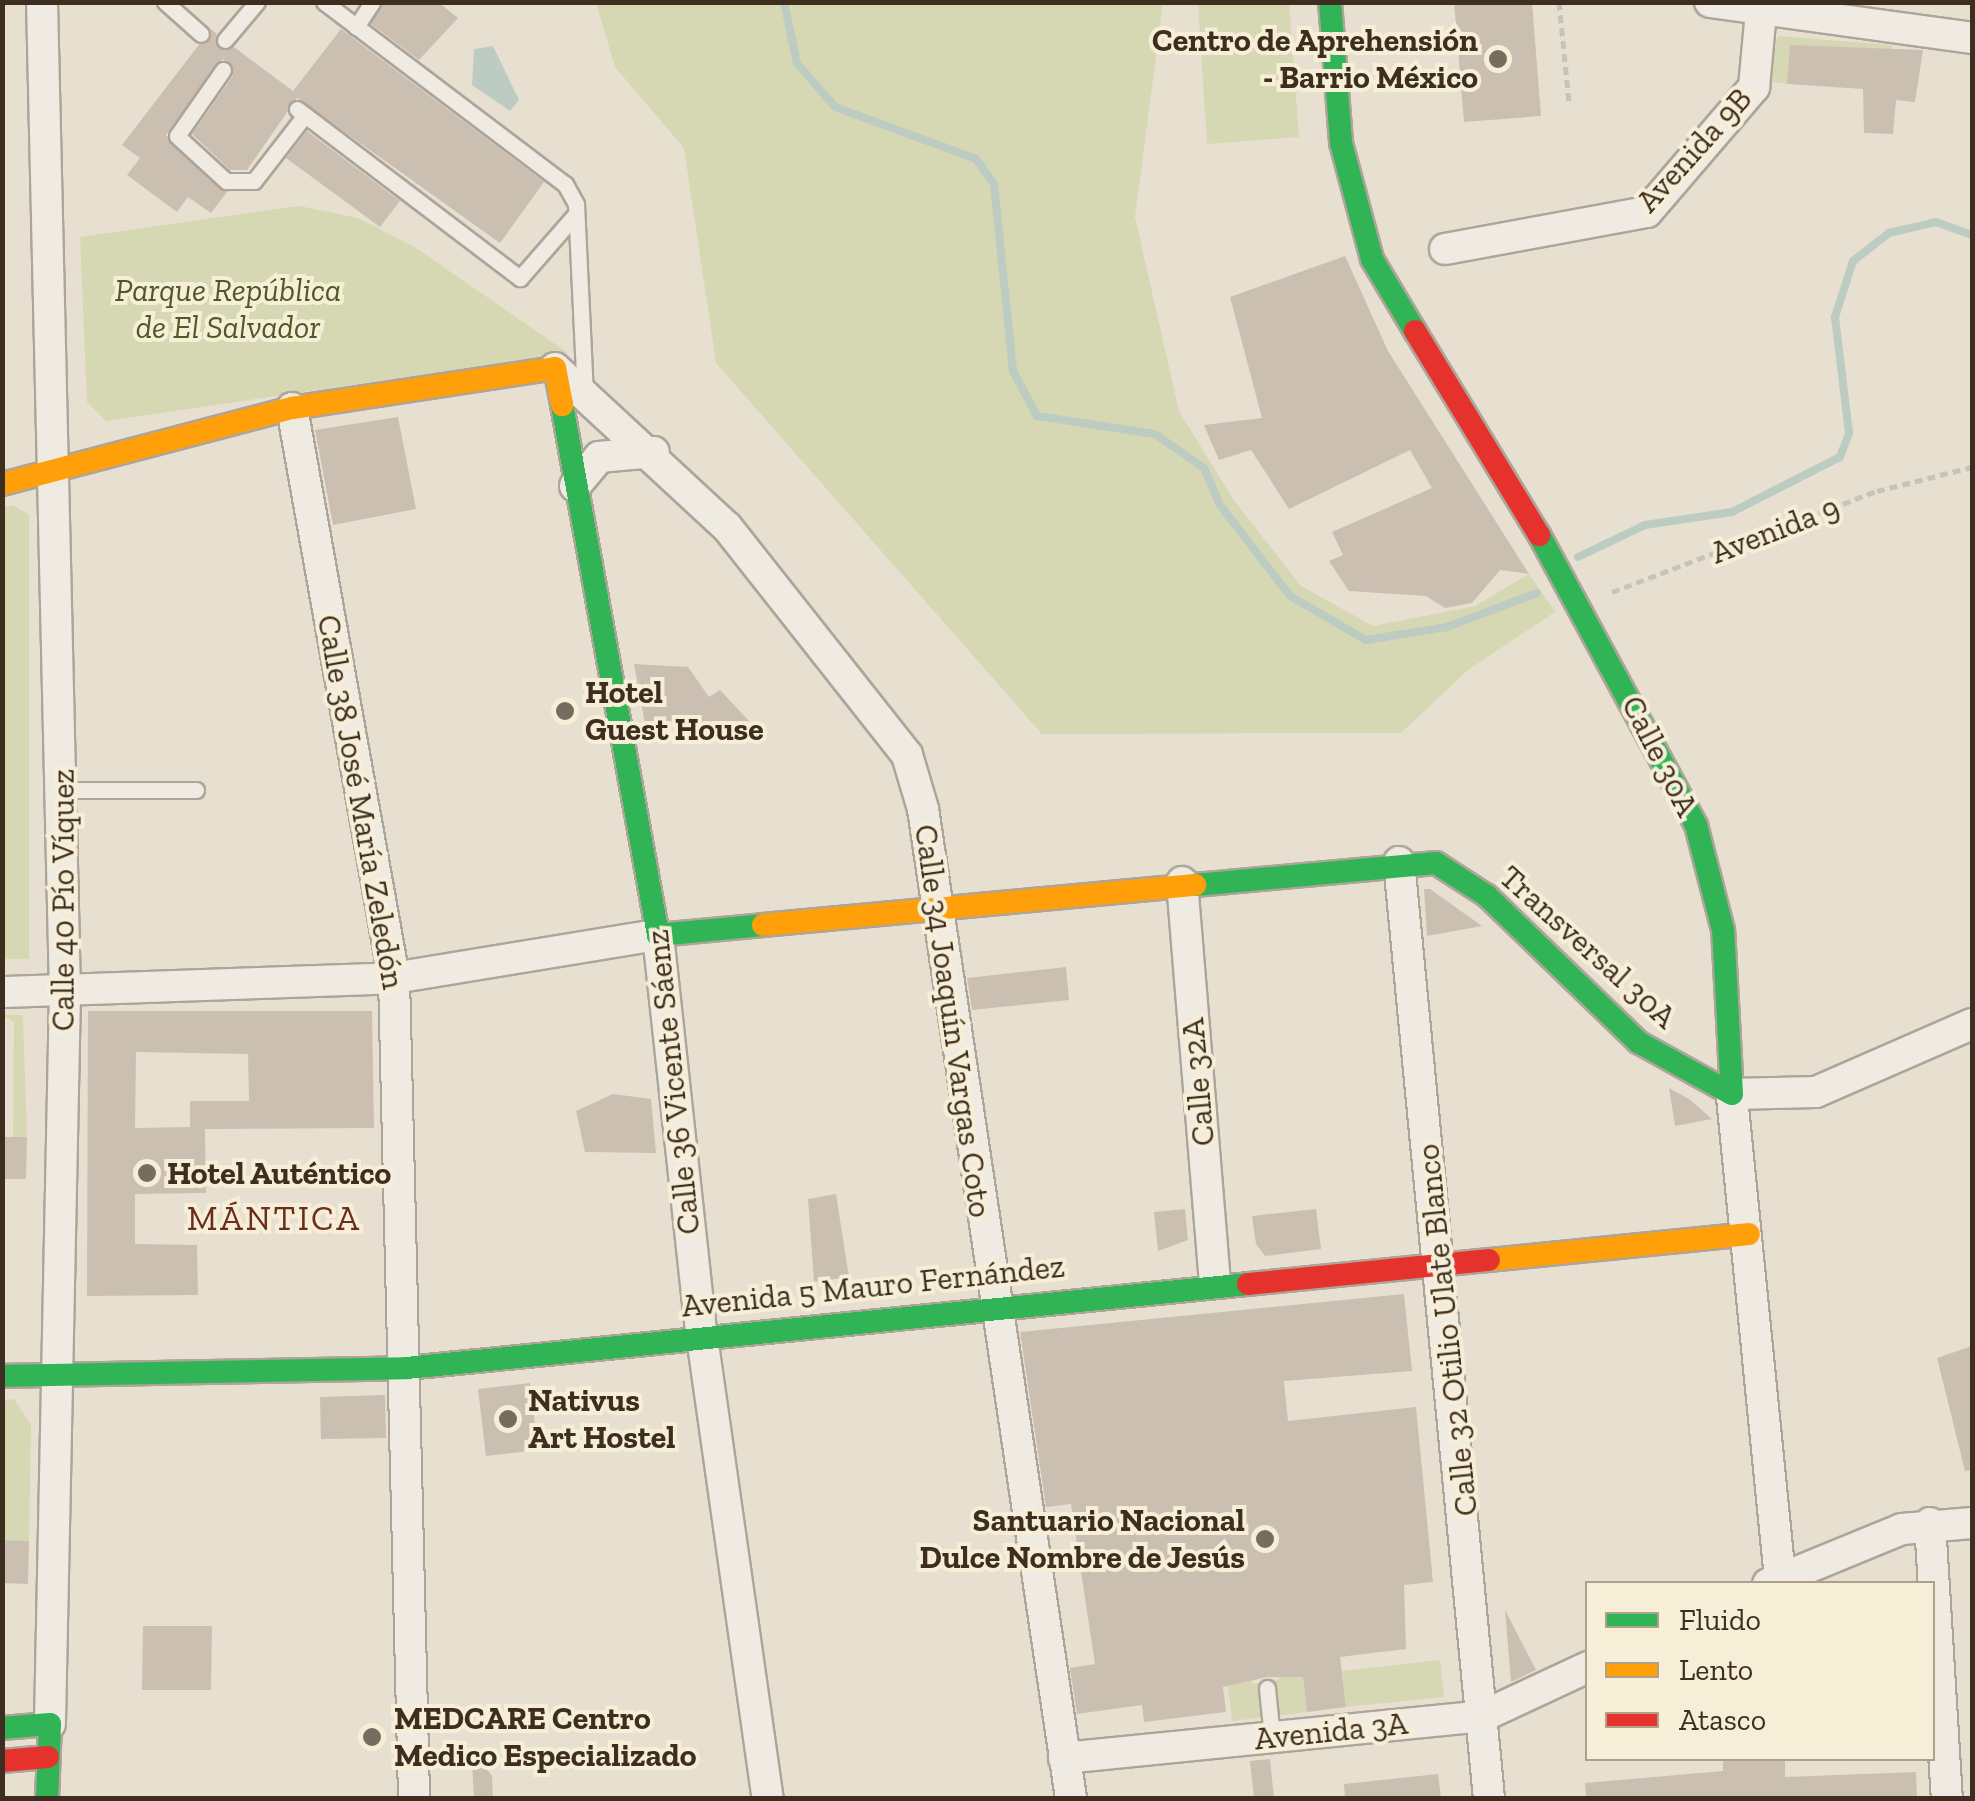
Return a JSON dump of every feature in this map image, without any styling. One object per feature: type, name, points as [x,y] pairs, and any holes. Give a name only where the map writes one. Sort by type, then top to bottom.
[{"type":"street","name":"Calle 40 Pío Víquez","points":[[42,2],[60,468],[64,993],[59,1378],[47,1798]]},
{"type":"street","name":"Calle 30A","points":[[1330,2],[1341,143],[1372,259],[1581,604],[1712,873],[1749,1234],[1774,1581]]},
{"type":"street","points":[[1710,2],[1972,38]]},
{"type":"street","name":"Avenida 9B","points":[[1444,250],[1647,212],[1754,87],[1762,12]]},
{"type":"street","points":[[2,484],[292,408],[555,368]]},
{"type":"street","name":"Calle 34 Joaquín Vargas Coto","points":[[555,368],[654,452],[727,527],[907,755],[936,906],[993,1306],[1071,1798]]},
{"type":"street","name":"Calle 36 Vicente Sáenz","points":[[555,368],[658,935],[702,1338],[768,1798]]},
{"type":"street","name":"Calle 38 José María Zeledón","points":[[292,408],[394,978],[407,1368],[414,1798]]},
{"type":"street","points":[[575,486],[617,450],[654,452]]},
{"type":"street","name":"Transversal 30A","points":[[658,935],[1399,862],[1458,874],[1638,1042],[1732,1094]]},
{"type":"street","name":"Calle 32 Otilio Ulate Blanco","points":[[1399,862],[1442,1258],[1489,1798]]},
{"type":"street","name":"Calle 32A","points":[[1182,882],[1215,1282]]},
{"type":"street","points":[[2,992],[64,993],[394,978],[658,935]]},
{"type":"street","points":[[1732,1094],[1816,1092],[1972,1024]]},
{"type":"street","name":"Avenida 5 Mauro Fernández","points":[[2,1376],[59,1378],[407,1368],[1442,1258],[1749,1234]]},
{"type":"street","points":[[1774,1581],[1930,1523],[1972,1523]]},
{"type":"street","points":[[1930,1523],[1934,1581]]},
{"type":"street","points":[[1935,1604],[1947,1798]]},
{"type":"street","name":"Avenida 3A","points":[[1064,1758],[1483,1716],[1585,1668]]},
{"type":"street","points":[[2,1728],[50,1724]]},
{"type":"street","points":[[2,1760],[48,1757]]},
{"type":"lane","points":[[165,2],[201,34]]},
{"type":"lane","points":[[324,2],[565,184],[575,215],[585,394]]},
{"type":"lane","points":[[356,27],[372,2]]},
{"type":"lane","points":[[225,40],[255,4]]},
{"type":"lane","points":[[223,70],[177,136],[226,181],[254,181],[301,112],[520,278],[575,215]]},
{"type":"lane","points":[[63,790],[196,790]]},
{"type":"lane","points":[[1267,1688],[1272,1736]]},
{"type":"path","points":[[1559,2],[1569,102]]},
{"type":"path","name":"Avenida 9","points":[[1581,604],[1878,491],[1972,466]]},
{"type":"green space","points":[[596,3],[1163,3],[1135,217],[1179,411],[1233,499],[1301,586],[1373,626],[1475,606],[1529,574],[1555,612],[1468,670],[1401,733],[1042,734],[716,363],[684,148],[615,67]]},
{"type":"green space","points":[[1198,3],[1289,3],[1299,137],[1207,144]]},
{"type":"green space","points":[[1778,36],[1892,45],[1892,51],[1790,45],[1787,84],[1766,81]]},
{"type":"green space","name":"Parque República de El Salvador","points":[[299,206],[358,218],[416,248],[568,353],[106,421],[87,402],[80,237]]},
{"type":"green space","points":[[13,505],[29,515],[29,959],[2,959],[2,508]]},
{"type":"green space","points":[[3,1015],[23,1015],[27,1137],[13,1137],[14,1022]]},
{"type":"green space","points":[[14,1399],[31,1425],[29,1541],[3,1540],[3,1400]]},
{"type":"green space","points":[[1301,1659],[1307,1712],[1232,1721],[1226,1668],[1249,1665],[1252,1684],[1279,1680],[1277,1662]]},
{"type":"green space","points":[[1440,1660],[1444,1697],[1346,1707],[1342,1671]]},
{"type":"shaded area","points":[[493,46],[519,100],[510,111],[472,85],[474,49]]},
{"type":"building","points":[[383,2],[438,2],[458,18],[419,60],[371,24]]},
{"type":"building","name":"Centro de Aprehensión - Barrio México","points":[[1454,2],[1532,2],[1541,116],[1464,122]]},
{"type":"building","points":[[211,29],[216,33],[219,49],[234,47],[293,91],[341,29],[544,182],[500,243],[297,98],[247,170],[230,170],[192,134],[233,76],[223,59],[166,135],[227,192],[211,213],[188,197],[177,212],[127,175],[140,158],[122,145]]},
{"type":"building","points":[[1790,45],[1923,50],[1915,102],[1896,100],[1893,134],[1864,133],[1863,89],[1787,84]]},
{"type":"building","points":[[307,131],[400,201],[380,227],[286,158]]},
{"type":"building","points":[[1345,256],[1388,351],[1529,574],[1500,570],[1472,603],[1445,608],[1426,596],[1349,591],[1329,561],[1343,555],[1332,532],[1432,488],[1410,450],[1289,509],[1251,450],[1219,460],[1204,425],[1262,418],[1230,297]]},
{"type":"building","points":[[398,417],[416,509],[333,525],[315,430]]},
{"type":"building","points":[[634,664],[688,667],[709,697],[720,690],[749,721],[645,724]]},
{"type":"building","points":[[1424,889],[1430,889],[1482,926],[1427,936]]},
{"type":"building","points":[[1066,967],[1069,1000],[972,1010],[967,978]]},
{"type":"building","name":"Hotel Auténtico","points":[[88,1011],[372,1011],[374,1128],[205,1129],[206,1193],[135,1194],[135,1244],[197,1245],[198,1295],[87,1296]],"holes":[[[136,1052],[248,1054],[249,1101],[190,1101],[190,1127],[135,1128]]]},
{"type":"building","points":[[1669,1088],[1689,1099],[1712,1119],[1675,1126]]},
{"type":"building","points":[[613,1094],[651,1099],[656,1153],[585,1152],[576,1111]]},
{"type":"building","points":[[2,1137],[27,1137],[26,1179],[2,1179]]},
{"type":"building","points":[[836,1194],[849,1277],[814,1282],[808,1199]]},
{"type":"building","points":[[1185,1209],[1188,1240],[1158,1251],[1154,1212]]},
{"type":"building","points":[[1316,1209],[1321,1249],[1265,1256],[1256,1244],[1252,1216]]},
{"type":"building","points":[[1404,1294],[1412,1371],[1284,1381],[1288,1421],[1416,1407],[1433,1582],[1404,1585],[1406,1649],[1340,1657],[1346,1707],[1307,1712],[1303,1677],[1267,1677],[1223,1687],[1226,1712],[1144,1722],[1142,1705],[1077,1714],[1070,1668],[1095,1664],[1071,1504],[1046,1507],[1020,1332]]},
{"type":"building","points":[[1972,1346],[1972,1470],[1965,1471],[1937,1358]]},
{"type":"building","name":"Nativus Art Hostel","points":[[530,1383],[538,1450],[486,1456],[478,1389]]},
{"type":"building","points":[[385,1395],[386,1438],[321,1439],[320,1397]]},
{"type":"building","points":[[2,1540],[29,1541],[28,1584],[2,1583]]},
{"type":"building","points":[[1505,1610],[1536,1670],[1511,1682]]},
{"type":"building","points":[[143,1626],[212,1626],[211,1690],[142,1690]]},
{"type":"building","points":[[471,1746],[492,1776],[493,1798],[474,1798]]},
{"type":"building","points":[[1270,1759],[1274,1798],[1254,1798],[1250,1761]]},
{"type":"building","points":[[1723,1761],[1785,1761],[1785,1777],[1916,1772],[1917,1798],[1586,1798],[1585,1783],[1723,1771]]},
{"type":"building","points":[[1438,1774],[1441,1798],[1345,1798],[1344,1784]]},
{"type":"waterway","points":[[784,2],[797,63],[835,107],[976,159],[994,184],[1013,371],[1037,416],[1155,434],[1204,468],[1220,505],[1290,596],[1366,640],[1447,627],[1537,593]]},
{"type":"waterway","points":[[1578,557],[1645,525],[1732,512],[1840,457],[1849,433],[1835,317],[1853,261],[1889,233],[1936,222],[1972,235]]},
{"type":"traffic: fast","points":[[1330,2],[1341,143],[1372,259],[1415,331]]},
{"type":"traffic: fast","points":[[562,405],[658,935],[763,925]]},
{"type":"traffic: fast","points":[[1195,885],[1436,863],[1487,896],[1638,1042],[1732,1094],[1723,930],[1696,825],[1539,535]]},
{"type":"traffic: fast","points":[[2,1376],[407,1368],[1248,1284]]},
{"type":"traffic: fast","points":[[2,1728],[50,1724],[47,1798]]},
{"type":"traffic: slow","points":[[2,484],[292,408],[555,368],[562,405]]},
{"type":"traffic: slow","points":[[763,925],[1195,885]]},
{"type":"traffic: slow","points":[[1489,1260],[1749,1234]]},
{"type":"traffic: jam","points":[[1415,331],[1539,535]]},
{"type":"traffic: jam","points":[[1248,1284],[1489,1260]]},
{"type":"traffic: jam","points":[[2,1761],[48,1757]]},
{"type":"place","name":"Centro de Aprehensión - Barrio México","points":[[1498,59]]},
{"type":"place","name":"Hotel Guest House","points":[[565,711]]},
{"type":"place","name":"Hotel Auténtico","points":[[147,1173]]},
{"type":"place","name":"Nativus Art Hostel","points":[[508,1419]]},
{"type":"place","name":"Santuario Nacional Dulce Nombre de Jesús","points":[[1265,1539]]},
{"type":"place","name":"MEDCARE Centro Medico Especializado","points":[[372,1737]]},
{"type":"district","name":"MÁNTICA","points":[[274,1218]]}]
